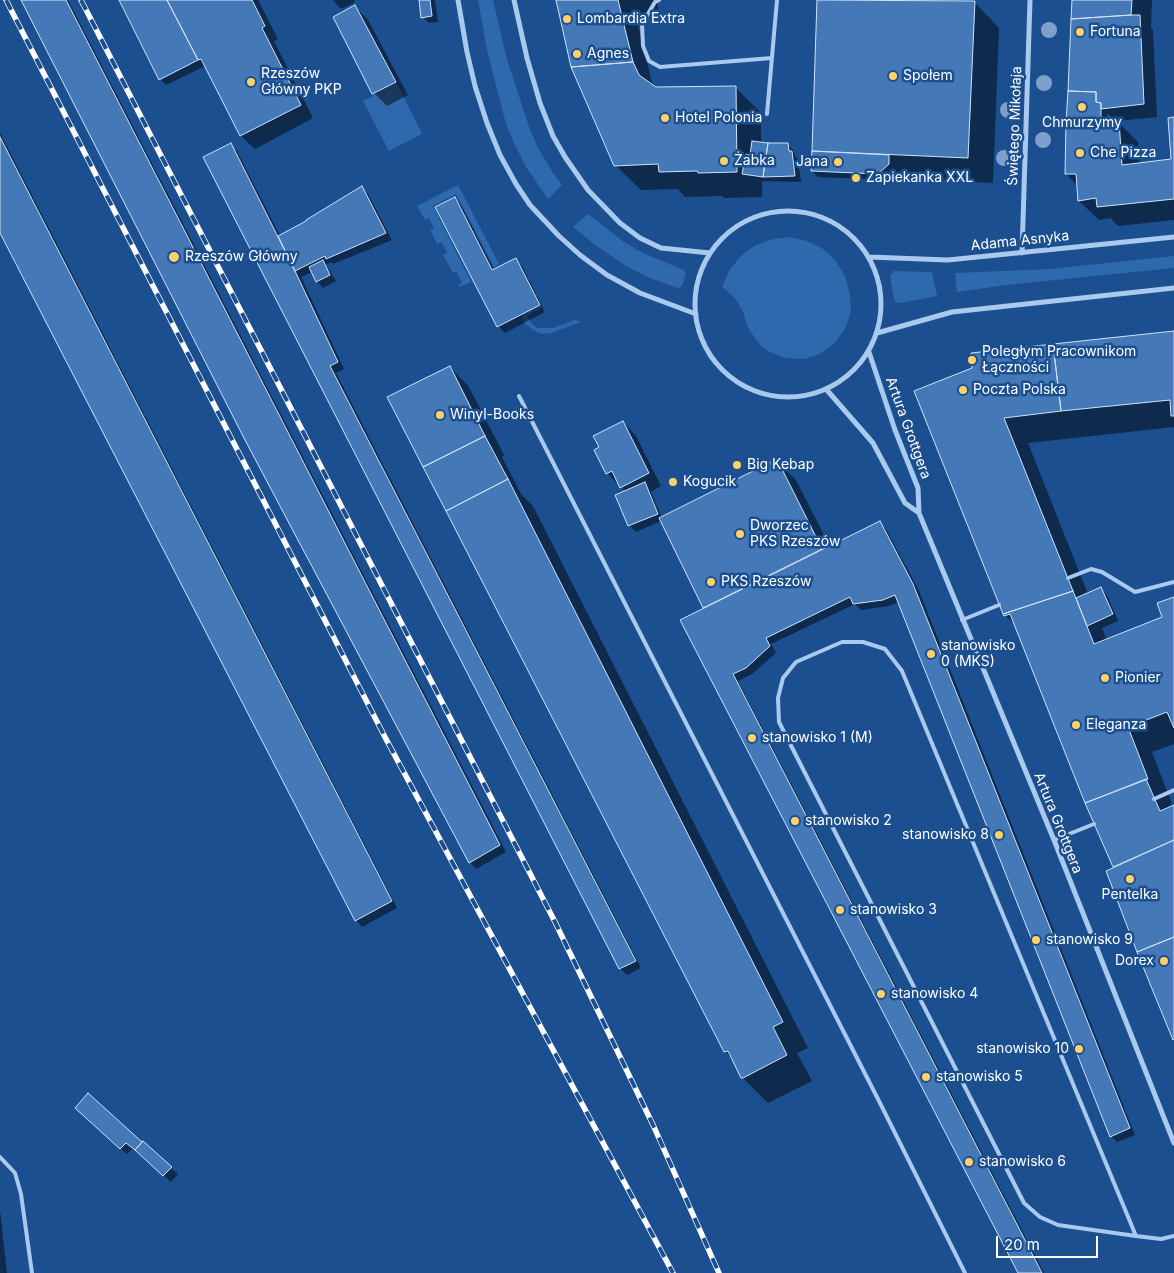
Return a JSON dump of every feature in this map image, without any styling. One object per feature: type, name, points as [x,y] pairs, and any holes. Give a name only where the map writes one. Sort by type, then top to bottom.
[{"type":"street","points":[[458,0],[475,86],[487,123],[500,155],[530,205],[580,255],[607,274],[640,293],[696,314]]},
{"type":"street","points":[[514,0],[527,58],[540,103],[553,136],[565,158],[588,190],[620,223],[640,238],[661,248],[710,253]]},
{"type":"street","name":"Świętego Mikołaja","points":[[1022,253],[1030,0]]},
{"type":"street","points":[[784,210],[808,212],[830,220],[850,233],[869,256],[877,272],[882,296],[881,318],[877,333],[865,359],[850,375],[826,389],[810,395],[789,398],[767,395],[747,388],[729,376],[714,361],[696,322],[694,301],[698,280],[710,253],[720,239],[739,224],[761,214],[784,210]]},
{"type":"street","name":"Adama Asnyka","points":[[869,256],[948,260],[1174,237]]},
{"type":"street","points":[[877,333],[952,312],[1174,288]]},
{"type":"street","name":"Artura Grottgera","points":[[869,352],[895,430],[918,488],[919,513],[1054,840],[1174,1143]]},
{"type":"street","name":"Artura Grottgera","points":[[826,389],[873,443],[905,503],[919,513]]},
{"type":"lane","points":[[659,0],[655,2],[642,24],[643,46],[649,61],[660,68],[772,58]]},
{"type":"lane","points":[[767,114],[777,0]]},
{"type":"lane","points":[[519,396],[965,1273]]},
{"type":"lane","points":[[1068,578],[1091,569],[1102,572],[1136,592],[1174,582]]},
{"type":"lane","points":[[962,620],[999,605]]},
{"type":"lane","points":[[1136,1236],[902,670],[886,649],[863,642],[842,642],[796,662],[783,678],[778,698],[779,722],[1024,1203],[1040,1217],[1058,1225],[1136,1236],[1161,1239],[1174,1236]]},
{"type":"lane","points":[[1154,798],[1174,790]]},
{"type":"lane","points":[[1054,840],[1094,824]]},
{"type":"lane","points":[[0,1157],[15,1173],[21,1194],[32,1273]]},
{"type":"shaded area","points":[[478,0],[493,0],[506,56],[529,127],[538,148],[562,185],[548,199],[526,167],[506,124],[487,50]]},
{"type":"shaded area","points":[[396,82],[422,134],[389,151],[363,101],[373,96],[372,94]]},
{"type":"shaded area","points":[[458,185],[499,264],[494,267],[456,194],[433,206],[471,282],[459,287],[458,285],[462,283],[457,272],[453,273],[443,255],[447,252],[441,242],[437,244],[430,230],[434,228],[429,218],[425,220],[417,206]]},
{"type":"shaded area","points":[[588,214],[624,242],[643,253],[684,270],[686,274],[682,286],[678,288],[647,277],[626,266],[594,244],[573,227]]},
{"type":"shaded area","points":[[790,237],[807,241],[823,249],[835,260],[845,276],[850,294],[851,312],[845,329],[834,344],[820,354],[804,359],[786,358],[770,352],[760,345],[748,328],[743,312],[735,298],[722,287],[730,269],[742,255],[756,245],[773,239]]},
{"type":"shaded area","points":[[1174,256],[1174,268],[1006,285],[957,292],[955,273],[1050,269]]},
{"type":"shaded area","points":[[894,271],[932,272],[937,296],[896,303],[890,276]]},
{"type":"shaded area","points":[[540,305],[543,307],[527,316],[533,325],[538,328],[553,328],[575,320],[581,322],[551,333],[543,334],[536,332],[525,324],[521,315]]},
{"type":"building","points":[[21,0],[66,0],[500,845],[469,863],[245,440]]},
{"type":"building","points":[[119,0],[167,0],[198,60],[159,80]]},
{"type":"building","name":"Rzeszów Główny PKP","points":[[167,0],[252,0],[265,26],[262,28],[301,105],[240,136],[201,59],[198,60]]},
{"type":"building","points":[[419,0],[430,0],[432,16],[421,18]]},
{"type":"building","points":[[556,0],[618,0],[633,62],[571,67]]},
{"type":"building","name":"Społem","points":[[817,0],[975,1],[968,158],[812,151]]},
{"type":"building","points":[[1072,0],[1132,0],[1131,15],[1071,19]]},
{"type":"building","points":[[355,5],[396,82],[372,94],[333,17]]},
{"type":"building","points":[[1140,15],[1144,104],[1101,109],[1101,103],[1096,102],[1096,92],[1068,91],[1071,19]]},
{"type":"building","name":"Hotel Polonia","points":[[633,62],[639,75],[656,87],[736,86],[737,172],[659,172],[658,164],[614,166],[571,67]]},
{"type":"building","points":[[1068,91],[1096,92],[1096,102],[1101,103],[1101,122],[1066,123]]},
{"type":"building","points":[[1174,117],[1174,199],[1097,207],[1096,198],[1078,201],[1076,174],[1065,174],[1066,123],[1119,121],[1122,165],[1171,159],[1168,118]]},
{"type":"building","points":[[0,137],[392,901],[355,921],[0,233]]},
{"type":"building","points":[[752,141],[768,143],[763,177],[742,174],[746,154],[750,155]]},
{"type":"building","points":[[231,143],[338,362],[330,366],[636,961],[619,969],[203,157]]},
{"type":"building","points":[[768,143],[788,143],[789,151],[792,151],[795,176],[763,177]]},
{"type":"building","points":[[812,151],[889,155],[889,164],[878,174],[811,171]]},
{"type":"building","points":[[362,186],[386,233],[326,259],[325,256],[295,271],[278,236]]},
{"type":"building","points":[[455,197],[492,270],[516,258],[540,305],[497,327],[435,207]]},
{"type":"building","points":[[323,260],[330,275],[316,282],[309,267]]},
{"type":"building","points":[[1174,331],[1174,416],[1171,416],[1170,400],[1061,411],[1053,344]]},
{"type":"building","points":[[1053,344],[1061,411],[1004,418],[1073,591],[1003,614],[914,391],[972,368],[971,353]]},
{"type":"building","points":[[450,366],[485,436],[423,467],[387,397]]},
{"type":"building","points":[[623,421],[649,473],[620,488],[612,471],[606,474],[594,450],[599,447],[593,436]]},
{"type":"building","points":[[485,436],[508,479],[446,511],[423,467]]},
{"type":"building","name":"Dworzec PKS Rzeszów","points":[[777,459],[822,549],[703,608],[659,518]]},
{"type":"building","points":[[508,479],[783,1022],[773,1027],[787,1055],[743,1078],[741,1078],[728,1051],[724,1052],[446,511]]},
{"type":"building","points":[[645,482],[658,514],[628,526],[615,495]]},
{"type":"building","points":[[880,521],[913,584],[1130,1128],[1110,1137],[895,595],[883,600],[853,604],[850,597],[766,638],[770,646],[746,668],[733,674],[1042,1273],[1018,1273],[680,620]]},
{"type":"building","points":[[1101,587],[1113,614],[1087,626],[1076,598]]},
{"type":"building","name":"Pionier","points":[[1073,591],[1094,644],[1162,617],[1157,603],[1174,597],[1174,728],[1167,712],[1128,727],[1148,779],[1085,803],[1010,614],[1004,616],[1003,614]]},
{"type":"building","points":[[1146,779],[1160,811],[1174,805],[1174,840],[1113,867],[1085,803]]},
{"type":"building","points":[[1174,840],[1174,937],[1137,952],[1106,871]]},
{"type":"building","points":[[1174,937],[1174,1039],[1173,1040],[1137,952]]},
{"type":"building","points":[[88,1093],[142,1142],[135,1150],[126,1143],[120,1149],[75,1108]]},
{"type":"building","points":[[143,1141],[172,1167],[163,1176],[135,1150]]},
{"type":"railway","points":[[6,0],[386,739],[673,1273]]},
{"type":"railway","points":[[81,0],[555,922],[654,1127],[719,1273]]},
{"type":"place","name":"Lombardia Extra","points":[[567,19]]},
{"type":"place","name":"Fortuna","points":[[1080,32]]},
{"type":"place","name":"Agnes","points":[[577,54]]},
{"type":"place","name":"Społem","points":[[893,76]]},
{"type":"place","name":"Rzeszów Główny PKP","points":[[251,82]]},
{"type":"place","name":"Chmurzymy","points":[[1082,107]]},
{"type":"place","name":"Hotel Polonia","points":[[665,118]]},
{"type":"place","name":"Che Pizza","points":[[1080,153]]},
{"type":"place","name":"Żabka","points":[[724,161]]},
{"type":"place","name":"Jana","points":[[838,162]]},
{"type":"place","name":"Zapiekanka XXL","points":[[856,178]]},
{"type":"place","name":"Rzeszów Główny","points":[[174,257]]},
{"type":"place","name":"Poległym Pracownikom Łączności","points":[[972,360]]},
{"type":"place","name":"Poczta Polska","points":[[963,390]]},
{"type":"place","name":"Winyl-Books","points":[[440,415]]},
{"type":"place","name":"Big Kebap","points":[[737,465]]},
{"type":"place","name":"Kogucik","points":[[673,482]]},
{"type":"place","name":"Dworzec PKS Rzeszów","points":[[740,534]]},
{"type":"place","name":"PKS Rzeszów","points":[[711,582]]},
{"type":"place","name":"stanowisko 0 (MKS)","points":[[931,654]]},
{"type":"place","name":"Pionier","points":[[1105,678]]},
{"type":"place","name":"Eleganza","points":[[1076,725]]},
{"type":"place","name":"stanowisko 1 (M)","points":[[752,738]]},
{"type":"place","name":"stanowisko 2","points":[[795,821]]},
{"type":"place","name":"stanowisko 8","points":[[999,835]]},
{"type":"place","name":"Pentelka","points":[[1130,879]]},
{"type":"place","name":"stanowisko 3","points":[[840,910]]},
{"type":"place","name":"stanowisko 9","points":[[1036,940]]},
{"type":"place","name":"Dorex","points":[[1164,961]]},
{"type":"place","name":"stanowisko 4","points":[[881,994]]},
{"type":"place","name":"stanowisko 10","points":[[1079,1049]]},
{"type":"place","name":"stanowisko 5","points":[[926,1077]]},
{"type":"place","name":"stanowisko 6","points":[[969,1162]]}]
